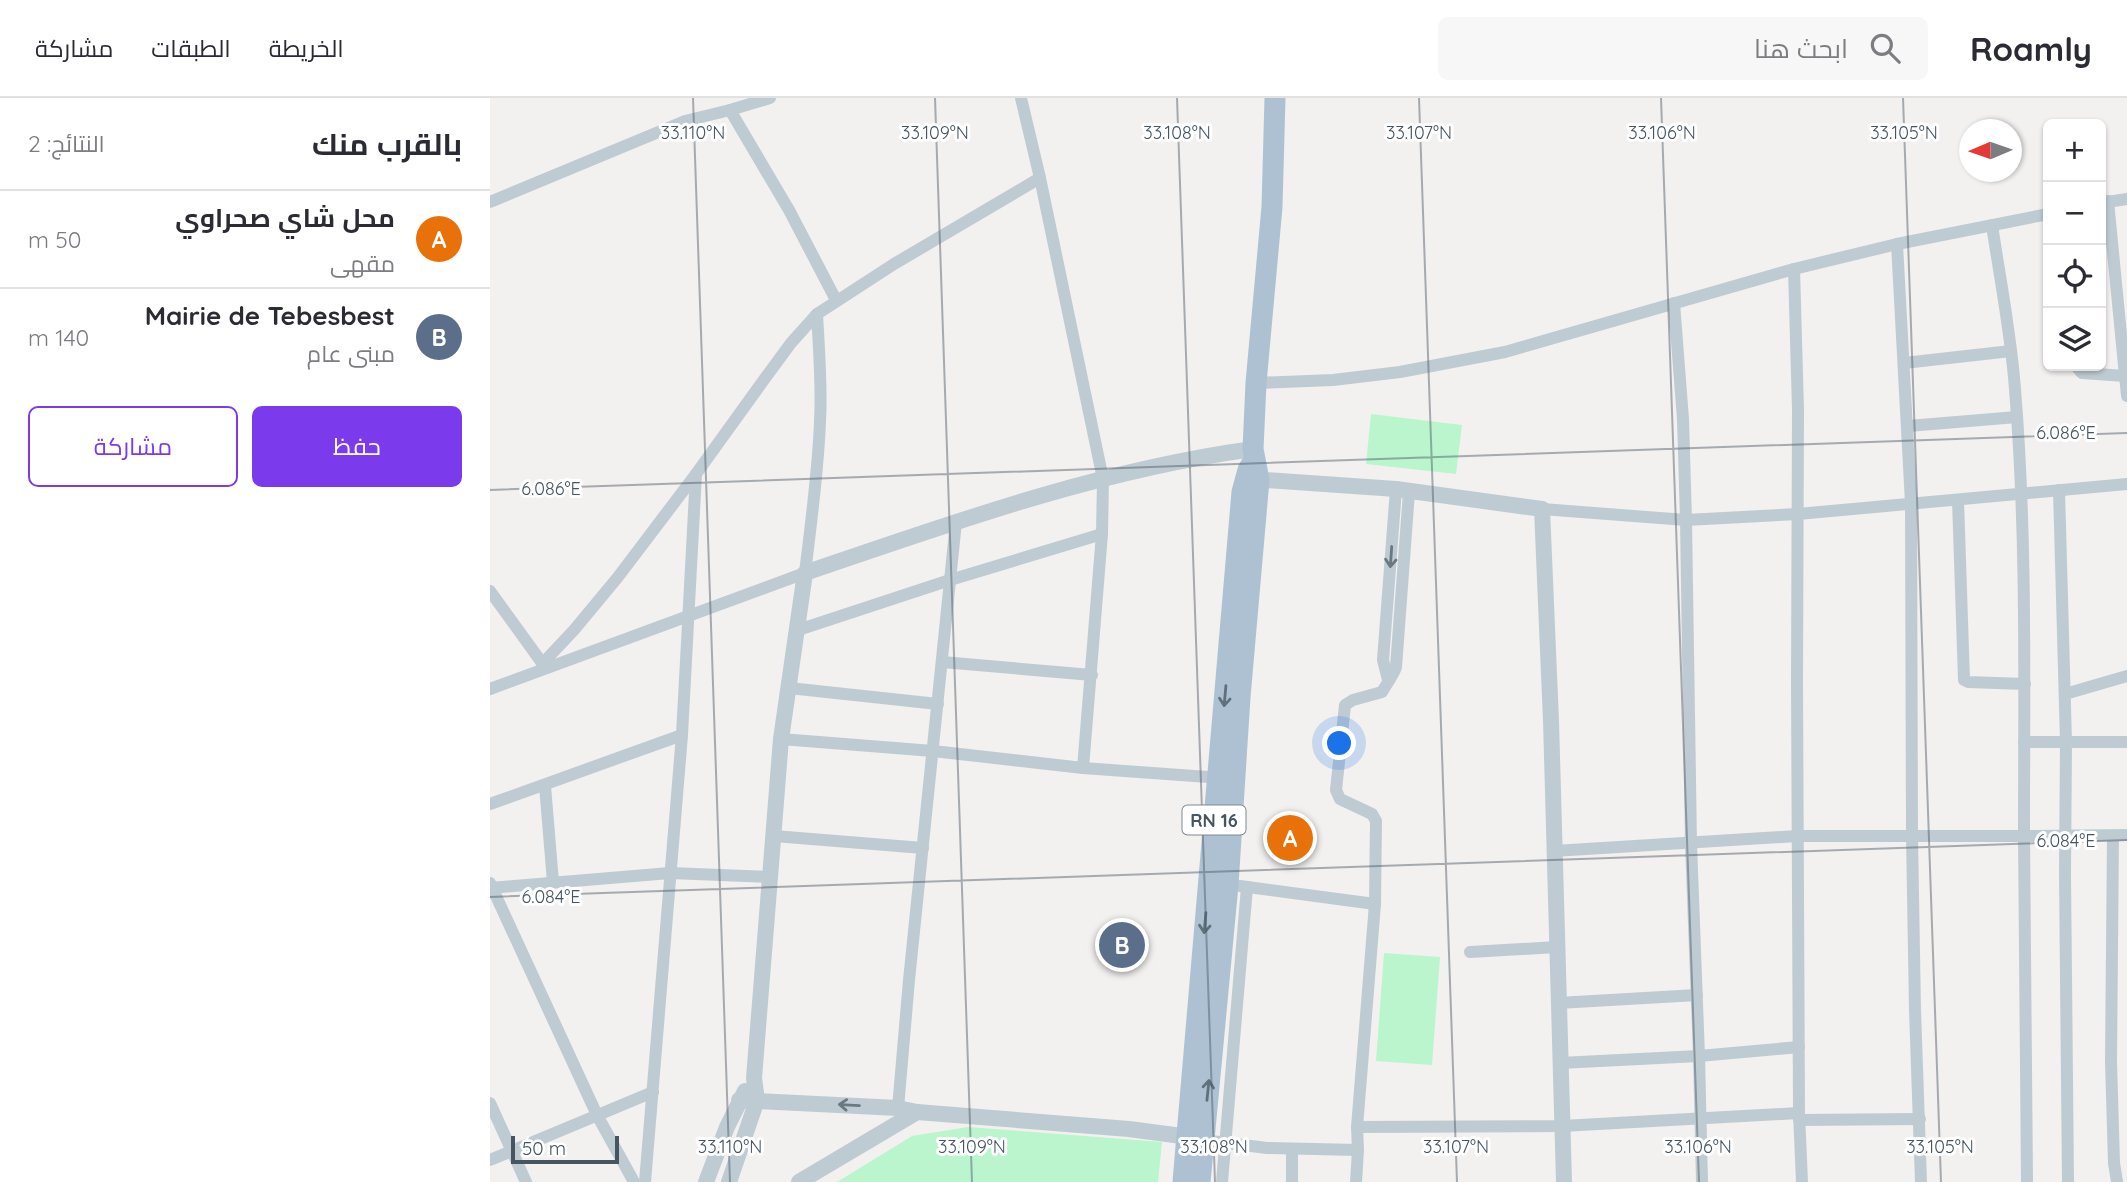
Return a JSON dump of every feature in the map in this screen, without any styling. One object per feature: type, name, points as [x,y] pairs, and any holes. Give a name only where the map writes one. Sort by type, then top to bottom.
[{"type":"main road","name":"RN 16","points":[[1182,1182],[1194,1138],[1203,1040],[1228,885],[1227,779],[1253,467],[1256,383],[1272,207],[1275,98]]},
{"type":"main road","name":"RN 16","points":[[1194,1138],[1200,1182]]},
{"type":"street","points":[[490,202],[685,121],[770,98]]},
{"type":"street","points":[[1021,98],[1103,479],[1102,534],[1083,768]]},
{"type":"street","points":[[730,110],[789,210],[836,300]]},
{"type":"street","points":[[544,666],[618,577],[791,343],[817,314],[1040,178]]},
{"type":"street","points":[[2106,202],[2127,199]]},
{"type":"street","points":[[1256,383],[1333,380],[1452,363],[1545,342],[1794,269],[1897,244],[2043,215]]},
{"type":"street","points":[[2106,219],[2127,397]]},
{"type":"street","points":[[1992,225],[2011,351],[2020,494],[2025,684],[2027,1182]]},
{"type":"street","points":[[1897,244],[1911,503],[1912,836],[1922,1182]]},
{"type":"street","points":[[1794,269],[1798,410],[1799,1117],[1802,1182]]},
{"type":"street","points":[[1674,303],[1686,520],[1691,844],[1702,1182]]},
{"type":"street","points":[[729,1182],[757,1100],[754,1077],[781,739],[798,630],[817,474],[821,377],[817,314]]},
{"type":"street","points":[[1904,363],[2011,351]]},
{"type":"street","points":[[2080,371],[2124,376]]},
{"type":"street","points":[[1908,426],[2017,417]]},
{"type":"street","points":[[490,689],[544,666],[956,522],[1103,479],[1220,453],[1253,467],[1402,491],[1542,509],[1686,520],[1798,514],[2127,484]]},
{"type":"street","points":[[645,1182],[682,735],[696,474]]},
{"type":"street","points":[[2059,490],[2066,742],[2068,1182]]},
{"type":"street","points":[[1356,1182],[1357,1127],[1375,904],[1375,817],[1340,799],[1336,790],[1345,705],[1382,692],[1388,680],[1383,660],[1402,491]]},
{"type":"street","points":[[1958,500],[1964,680],[2025,684]]},
{"type":"street","points":[[1542,509],[1564,1182]]},
{"type":"street","points":[[898,1108],[956,522]]},
{"type":"street","points":[[798,630],[1102,534]]},
{"type":"street","points":[[490,591],[544,666]]},
{"type":"street","points":[[942,662],[1091,675]]},
{"type":"street","points":[[2065,694],[2127,676]]},
{"type":"street","points":[[789,688],[938,704]]},
{"type":"street","points":[[490,804],[682,735]]},
{"type":"street","points":[[781,739],[1227,779]]},
{"type":"street","points":[[2024,742],[2127,742]]},
{"type":"street","points":[[545,786],[553,882]]},
{"type":"street","points":[[1554,850],[1798,836],[2127,835]]},
{"type":"street","points":[[774,836],[923,848]]},
{"type":"street","points":[[2112,836],[2111,1036],[2120,1163],[2117,1182]]},
{"type":"street","points":[[634,1182],[597,1115],[491,886],[670,873],[771,877]]},
{"type":"street","points":[[1222,1182],[1225,1143],[1228,885],[1375,904]]},
{"type":"street","points":[[1470,952],[1557,947]]},
{"type":"street","points":[[1558,1003],[1697,995]]},
{"type":"street","points":[[1560,1063],[1699,1056],[1799,1047]]},
{"type":"street","points":[[706,1182],[739,1100],[754,1077]]},
{"type":"street","points":[[490,1160],[653,1092]]},
{"type":"street","points":[[739,1100],[898,1108],[917,1112],[1062,1123],[1225,1143],[1292,1149],[1358,1150]]},
{"type":"street","points":[[490,1103],[526,1182]]},
{"type":"street","points":[[799,1182],[917,1112]]},
{"type":"street","points":[[1357,1127],[1562,1126],[1701,1118],[1920,1119]]},
{"type":"street","points":[[1292,1149],[1292,1182]]},
{"type":"green space","points":[[1371,414],[1462,425],[1456,474],[1366,464]]},
{"type":"green space","points":[[1384,953],[1440,957],[1432,1065],[1376,1061]]},
{"type":"green space","points":[[968,1127],[1162,1142],[1158,1182],[837,1182],[912,1136]]},
{"type":"place","name":"محل شاي صحراوي","points":[[1290,838]]},
{"type":"place","name":"Mairie de Tebesbest","points":[[1122,945]]}]
